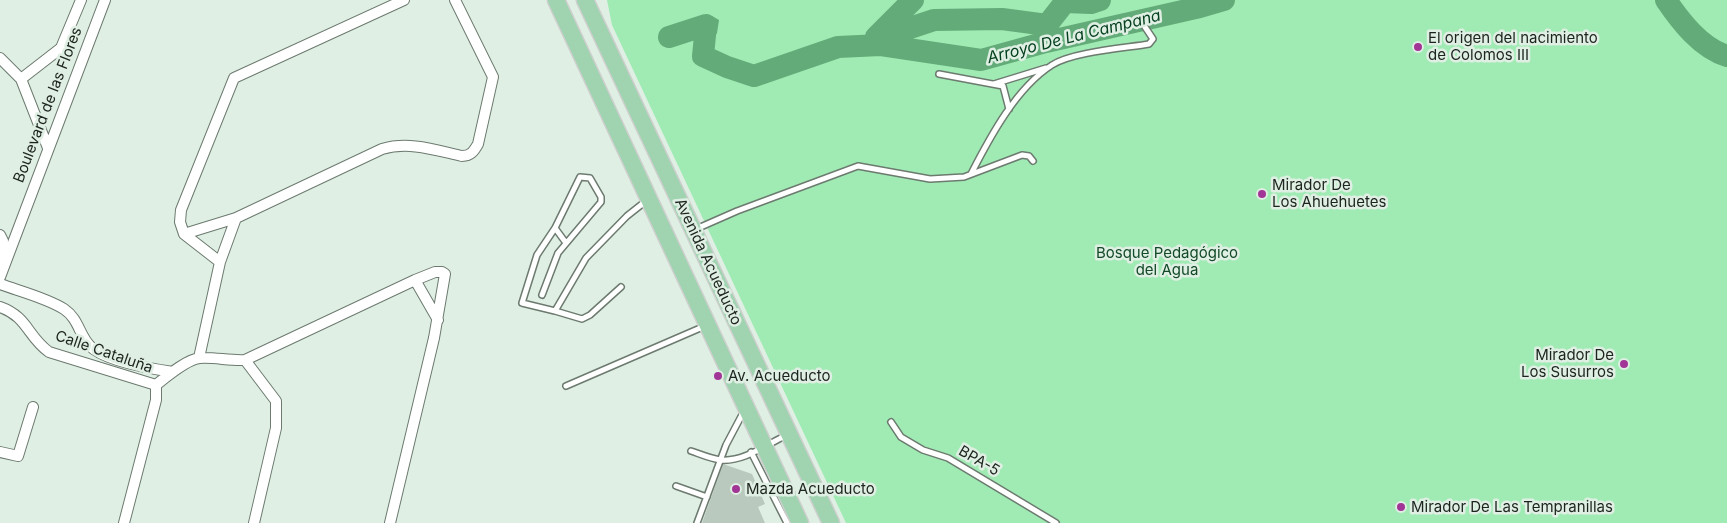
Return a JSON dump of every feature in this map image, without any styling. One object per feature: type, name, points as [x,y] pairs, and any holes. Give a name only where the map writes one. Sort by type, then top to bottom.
[{"type":"main road","name":"Avenida Acueducto","points":[[556,0],[746,408],[758,449],[777,474],[800,523]]},
{"type":"main road","name":"Avenida Acueducto","points":[[585,0],[831,523]]},
{"type":"main road","points":[[777,474],[804,463]]},
{"type":"street","name":"Boulevard de las Flores","points":[[21,79],[61,48],[81,0]]},
{"type":"street","name":"Boulevard de las Flores","points":[[0,277],[105,0]]},
{"type":"street","points":[[220,262],[184,234],[180,222],[182,210],[234,78],[404,0]]},
{"type":"street","points":[[184,234],[236,218],[382,149],[396,145],[411,145],[462,156],[468,156],[474,152],[478,144],[493,77],[455,0]]},
{"type":"street","points":[[0,58],[21,79],[48,148]]},
{"type":"street","points":[[199,358],[220,262],[236,218]]},
{"type":"street","points":[[0,235],[3,241],[0,277]]},
{"type":"street","points":[[124,523],[156,400],[156,385],[173,372],[199,358],[230,361],[245,360],[415,280],[435,272],[442,272],[445,274],[438,320],[390,523]]},
{"type":"street","points":[[415,280],[438,320]]},
{"type":"street","name":"Calle Cataluña","points":[[0,284],[63,309],[74,318],[90,346],[101,354],[150,368],[173,372]]},
{"type":"street","name":"Calle Cataluña","points":[[0,307],[18,315],[39,345],[49,352],[156,385]]},
{"type":"street","points":[[245,360],[276,401],[276,428],[254,523]]},
{"type":"street","points":[[0,452],[18,456],[33,407]]},
{"type":"lane","points":[[993,84],[1049,68],[1078,56],[1150,44],[1153,39],[1145,27]]},
{"type":"lane","points":[[970,175],[990,137],[1009,109],[1049,68]]},
{"type":"lane","points":[[940,74],[1003,86],[1009,109]]},
{"type":"lane","points":[[693,230],[737,211],[858,166],[930,179],[964,178],[1022,155],[1029,156],[1033,161]]},
{"type":"lane","points":[[542,296],[558,253],[601,202],[601,197],[590,178],[584,176],[577,180],[555,228],[536,255],[522,303],[582,319],[590,315],[621,287]]},
{"type":"lane","points":[[555,311],[586,258],[627,216],[649,199]]},
{"type":"lane","points":[[555,228],[566,243]]},
{"type":"lane","points":[[566,386],[707,324]]},
{"type":"lane","points":[[698,523],[732,432],[746,408]]},
{"type":"lane","name":"BPA-5","points":[[891,422],[901,437],[924,450],[948,458],[1056,523]]},
{"type":"lane","points":[[691,451],[721,460],[742,457],[790,434]]},
{"type":"lane","points":[[758,449],[787,523]]},
{"type":"lane","points":[[676,486],[707,497]]},
{"type":"green space","name":"Bosque Pedagógico del Agua","points":[[607,0],[1727,0],[1727,523],[846,523],[612,25]]},
{"type":"shaded area","points":[[712,16],[719,20],[717,33],[712,40],[706,36],[702,29],[702,23],[703,20]]},
{"type":"building","name":"Mazda Acueducto","points":[[723,464],[752,474],[765,504],[758,507],[765,523],[702,523]]},
{"type":"waterway","points":[[876,37],[913,0]]},
{"type":"waterway","points":[[877,36],[901,31],[934,20],[1002,19],[1047,25],[1065,2],[1091,3],[1100,0]]},
{"type":"waterway","name":"Arroyo De La Campana","points":[[669,37],[706,25],[703,56],[754,76],[838,47],[881,45],[981,60],[1046,42],[1224,0]]},
{"type":"waterway","name":"Arroyo De La Campana","points":[[1666,0],[1678,17],[1700,41],[1727,56]]},
{"type":"place","name":"El origen del nacimiento de Colomos III","points":[[1418,47]]},
{"type":"place","name":"Mirador De Los Ahuehuetes","points":[[1262,194]]},
{"type":"place","name":"Mirador De Los Susurros","points":[[1624,364]]},
{"type":"place","name":"Av. Acueducto","points":[[718,376]]},
{"type":"place","name":"Mazda Acueducto","points":[[736,489]]},
{"type":"place","name":"Mirador De Las Tempranillas","points":[[1401,507]]}]
